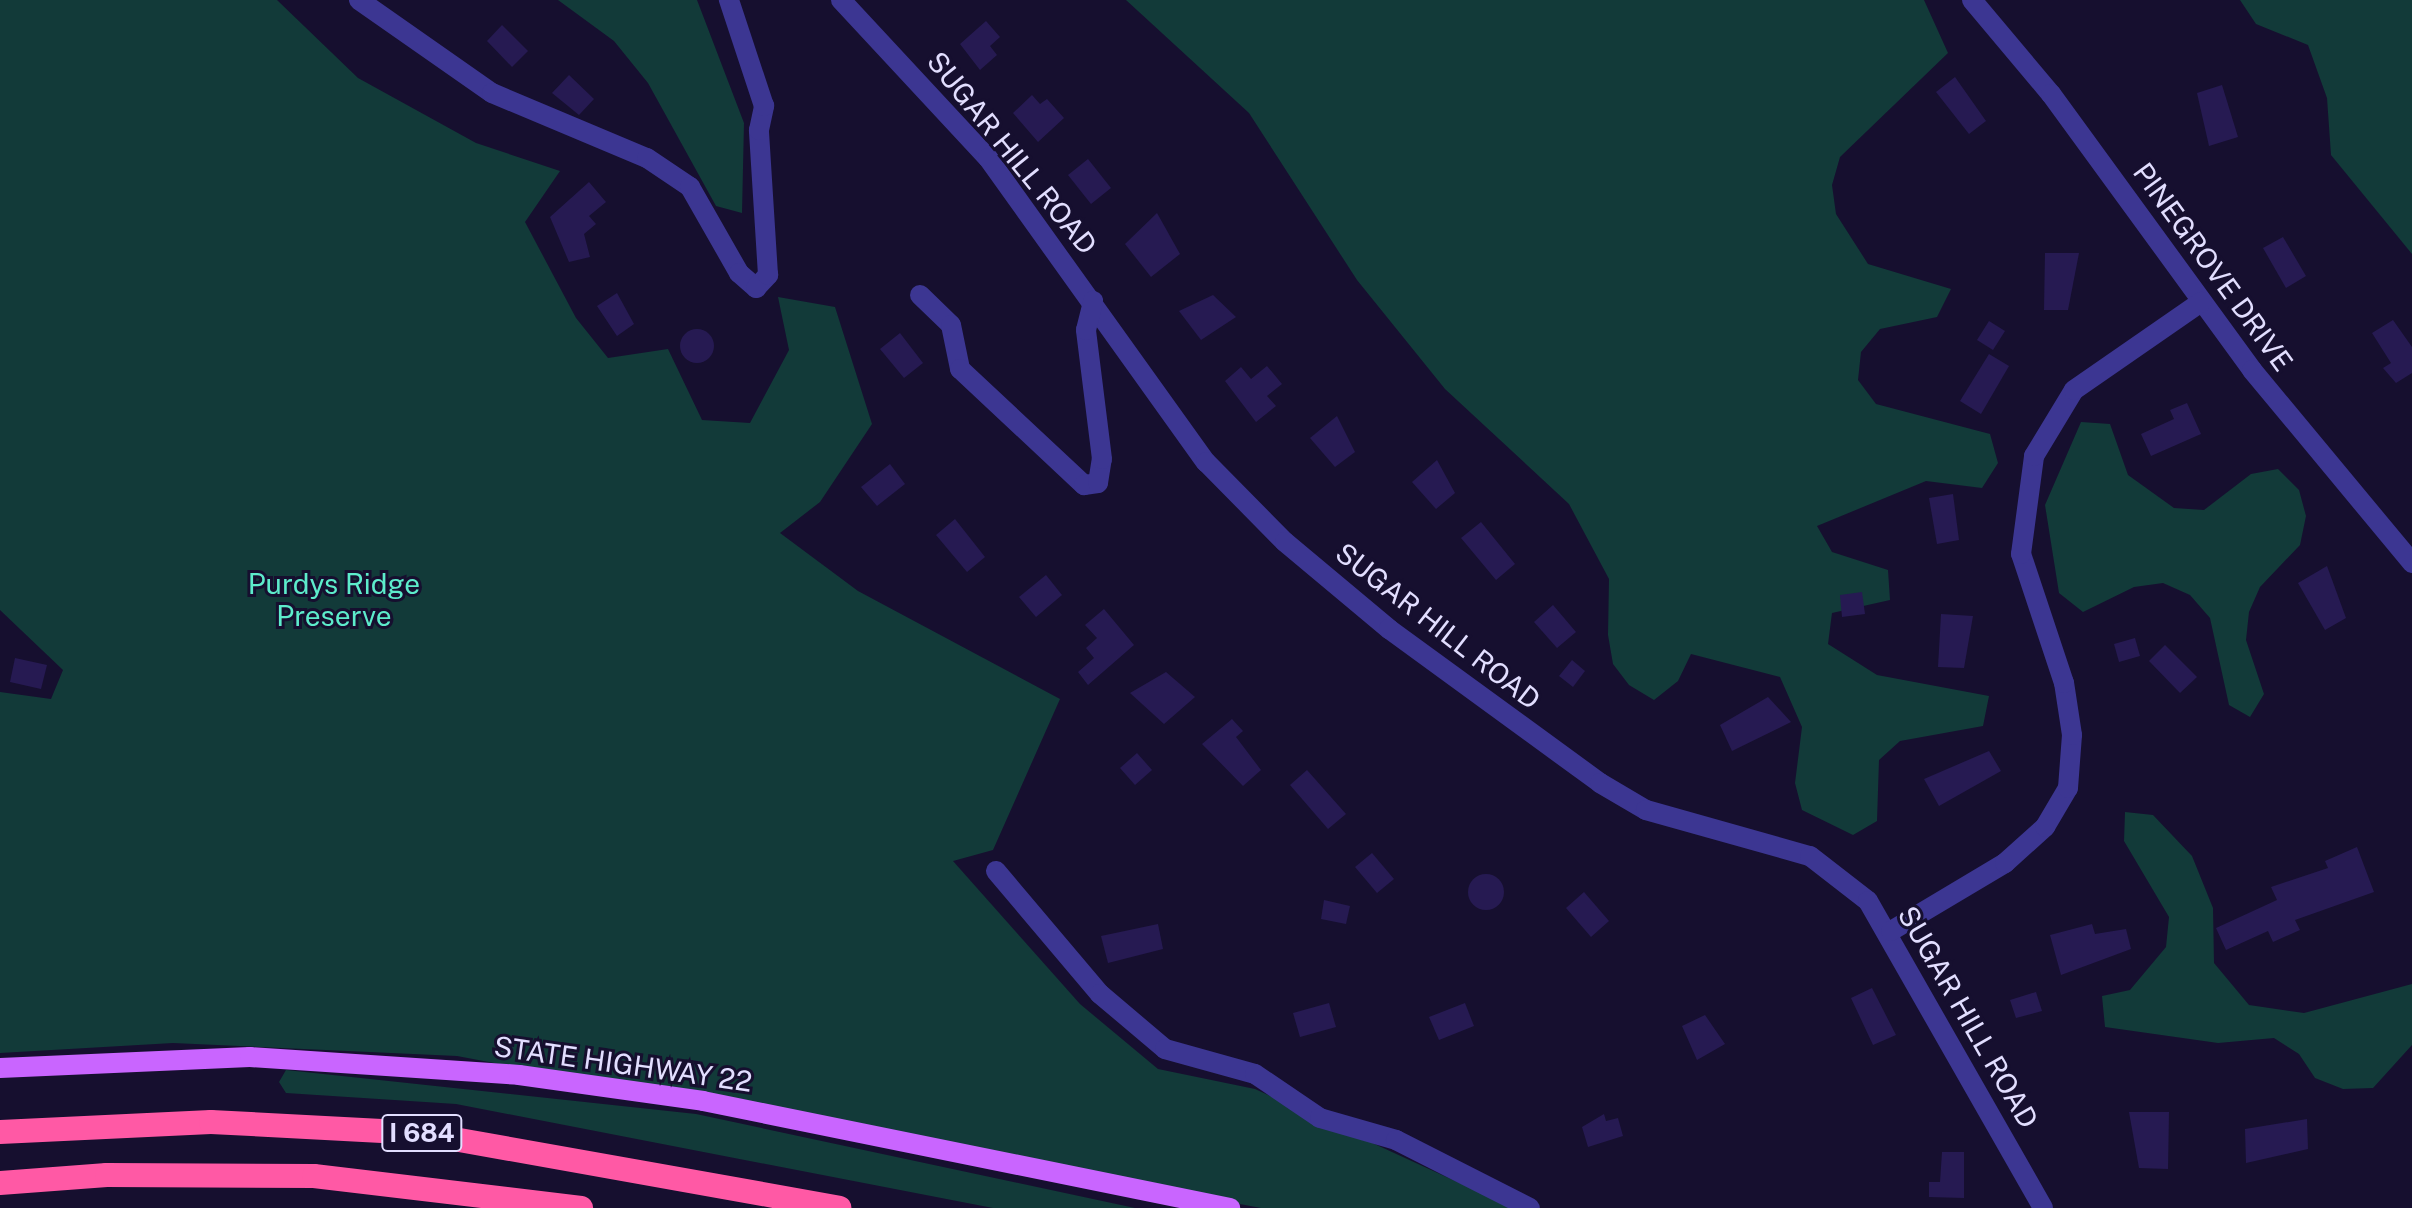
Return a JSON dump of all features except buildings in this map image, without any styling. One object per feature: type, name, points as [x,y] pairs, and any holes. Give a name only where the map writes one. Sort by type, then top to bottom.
[{"type":"highway","name":"I 684","points":[[0,1132],[211,1122],[420,1133],[615,1162],[839,1208]]},
{"type":"highway","name":"I 684","points":[[0,1183],[122,1175],[314,1176],[581,1208]]},
{"type":"main road","name":"STATE HIGHWAY 22","points":[[0,1068],[250,1057],[534,1077],[718,1104],[1230,1208]]},
{"type":"street","points":[[359,0],[492,93],[647,158],[690,187],[739,273],[756,288],[768,275],[759,130],[764,106],[729,0]]},
{"type":"street","name":"SUGAR HILL ROAD","points":[[841,0],[928,86],[1093,301],[1233,493],[1389,629],[1600,783],[1646,810],[1810,856],[1845,880],[1891,931],[2043,1208]]},
{"type":"street","name":"PINEGROVE DRIVE","points":[[1972,0],[2051,94],[2201,302],[2412,563]]},
{"type":"street","points":[[920,295],[951,325],[960,369],[1084,485],[1098,483],[1102,459],[1086,330],[1093,301]]},
{"type":"street","points":[[1891,931],[2005,863],[2045,827],[2068,788],[2072,735],[2064,683],[2021,554],[2034,456],[2074,390],[2201,302]]},
{"type":"street","points":[[996,871],[1100,994],[1165,1049],[1255,1074],[1320,1118],[1396,1140],[1530,1208]]},
{"type":"green space","name":"Purdys Ridge Preserve","points":[[0,0],[277,0],[358,78],[476,143],[560,171],[525,222],[576,318],[608,358],[668,349],[702,420],[750,423],[789,350],[778,297],[835,307],[872,424],[820,502],[780,533],[858,591],[1060,699],[993,850],[953,861],[1080,1004],[1158,1069],[1255,1089],[1514,1208],[1261,1208],[457,1056],[173,1043],[0,1053],[0,692],[51,699],[63,670],[0,610]]},
{"type":"green space","points":[[558,0],[697,0],[744,123],[742,213],[716,206],[648,83],[614,41]]},
{"type":"green space","points":[[1126,0],[1924,0],[1948,53],[1840,157],[1832,185],[1836,214],[1868,264],[1951,289],[1937,317],[1880,329],[1861,352],[1858,380],[1876,404],[1990,434],[1998,463],[1982,488],[1926,481],[1817,526],[1832,552],[1888,570],[1890,600],[1832,613],[1828,644],[1877,675],[1989,696],[1983,726],[1900,741],[1879,760],[1877,821],[1853,835],[1802,810],[1795,783],[1802,727],[1780,677],[1691,654],[1678,681],[1654,700],[1629,685],[1613,664],[1608,635],[1609,579],[1569,504],[1445,389],[1357,280],[1249,113]]},
{"type":"green space","points":[[2240,0],[2412,0],[2412,254],[2331,155],[2327,98],[2308,45],[2256,24]]},
{"type":"green space","points":[[2081,422],[2110,424],[2128,475],[2174,508],[2204,510],[2251,474],[2278,469],[2299,490],[2306,516],[2300,545],[2260,587],[2249,612],[2246,640],[2264,694],[2250,717],[2229,705],[2210,618],[2190,595],[2163,583],[2134,587],[2083,612],[2059,593],[2045,505]]},
{"type":"green space","points":[[2125,812],[2153,815],[2192,856],[2213,908],[2214,963],[2249,1005],[2304,1013],[2412,984],[2412,1045],[2373,1088],[2343,1089],[2315,1078],[2299,1054],[2274,1038],[2218,1043],[2105,1027],[2102,996],[2130,990],[2166,947],[2169,917],[2124,841]]},
{"type":"green space","points":[[286,1070],[696,1114],[1135,1208],[993,1208],[456,1104],[286,1093],[279,1082]]}]
